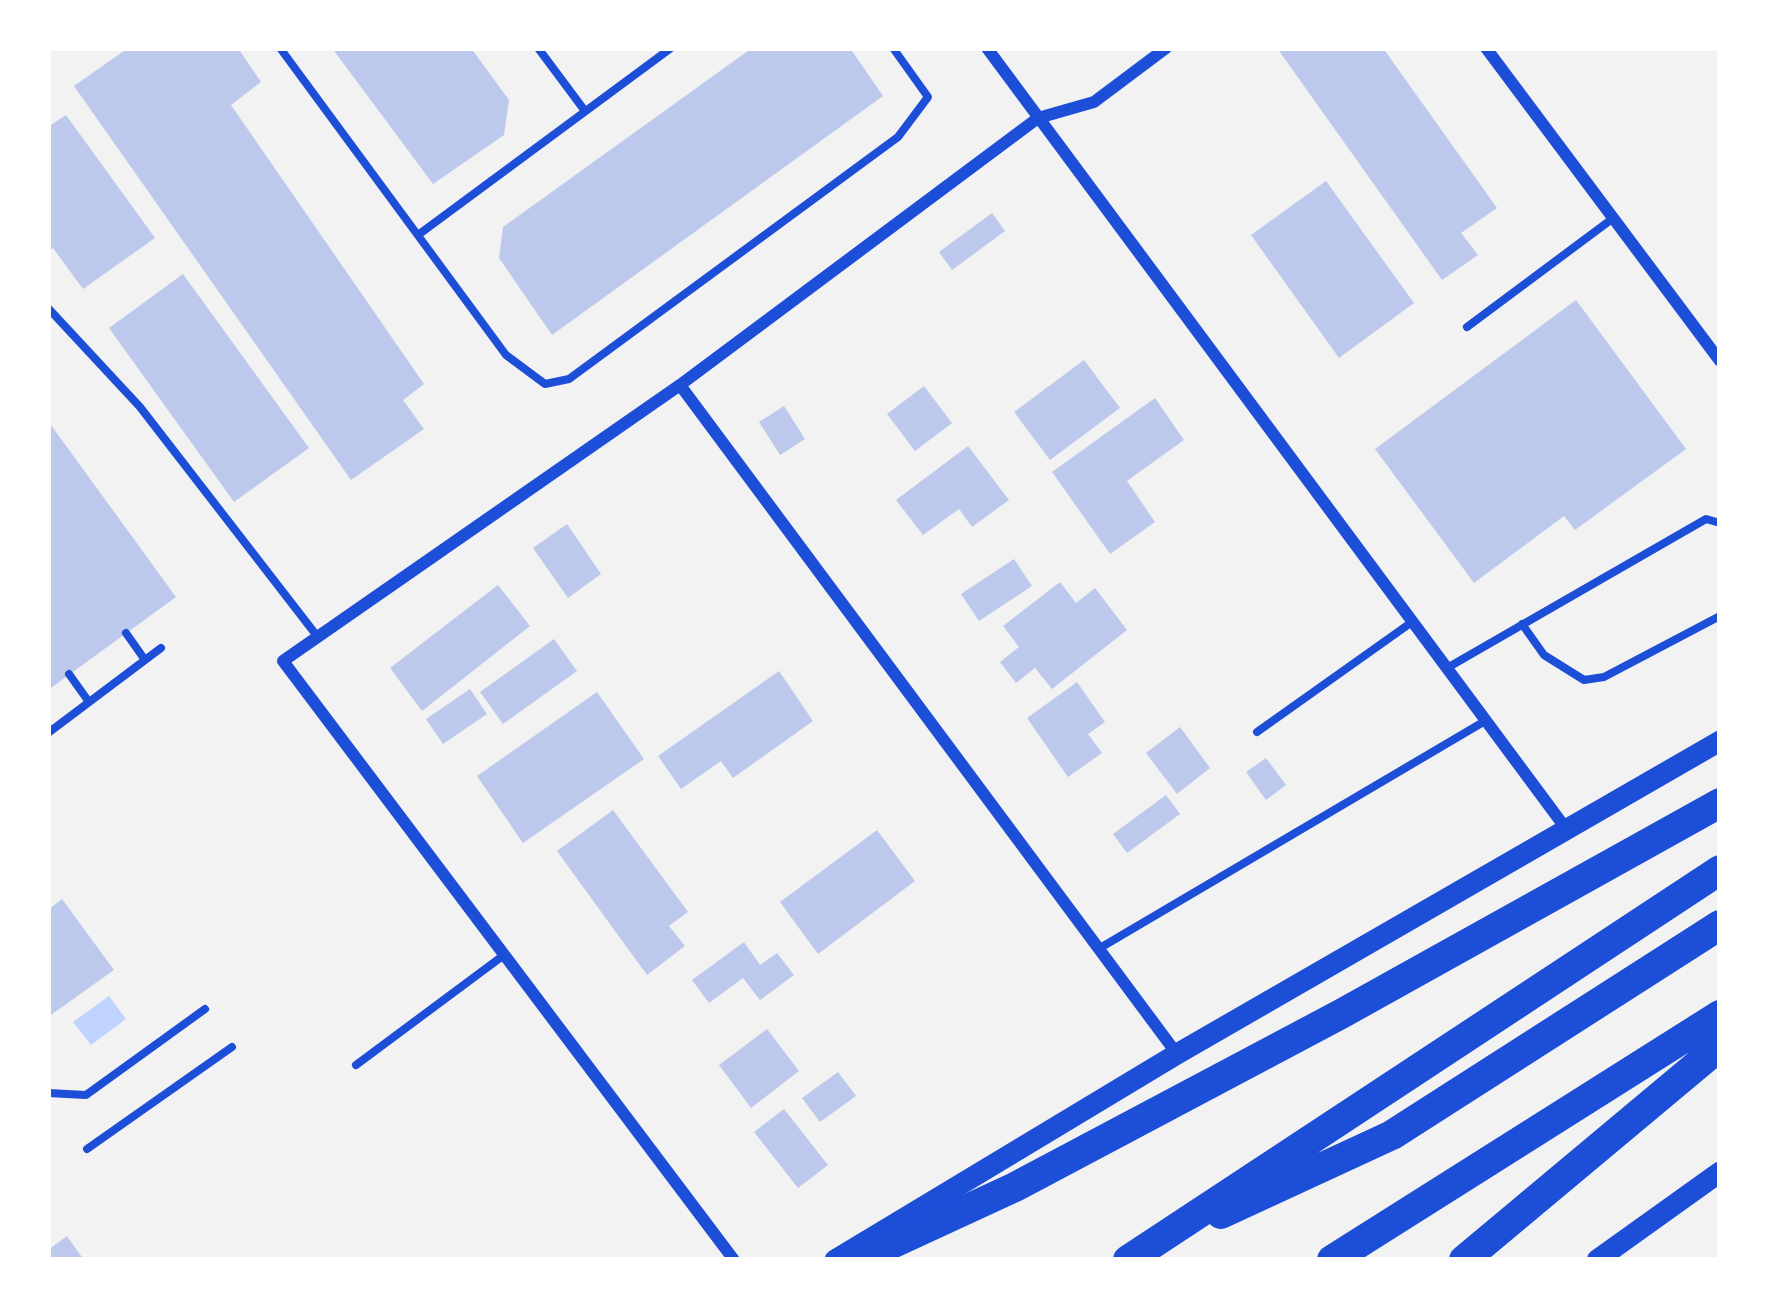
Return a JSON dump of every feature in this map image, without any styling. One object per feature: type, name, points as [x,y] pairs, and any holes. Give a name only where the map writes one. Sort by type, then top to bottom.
[{"type":"highway","points":[[857,1260],[1015,1187],[1260,1058],[1720,803]]},
{"type":"highway","points":[[1128,1260],[1720,870]]},
{"type":"highway","points":[[1165,1236],[1279,1191],[1392,1135],[1720,925]]},
{"type":"highway","points":[[1332,1260],[1720,1015]]},
{"type":"highway","points":[[1464,1260],[1720,1046]]},
{"type":"main road","points":[[836,1260],[1177,1054],[1720,742]]},
{"type":"main road","points":[[1597,1260],[1720,1172]]},
{"type":"street","points":[[987,48],[1568,831]]},
{"type":"street","points":[[734,1260],[283,662],[680,385],[1038,118],[1094,102],[1166,48]]},
{"type":"street","points":[[1486,48],[1720,361]]},
{"type":"street","points":[[680,385],[1177,1054]]},
{"type":"lane","points":[[280,48],[506,356],[545,384],[569,379],[898,137],[928,97],[893,48]]},
{"type":"lane","points":[[538,48],[585,111]]},
{"type":"lane","points":[[418,235],[658,52],[671,48]]},
{"type":"lane","points":[[1467,327],[1613,218]]},
{"type":"lane","points":[[48,308],[140,407],[318,637]]},
{"type":"lane","points":[[1447,668],[1706,519],[1720,523]]},
{"type":"lane","points":[[1522,624],[1544,655],[1584,680],[1604,676],[1720,616]]},
{"type":"lane","points":[[1257,732],[1412,622]]},
{"type":"lane","points":[[126,633],[145,660]]},
{"type":"lane","points":[[48,733],[161,648]]},
{"type":"lane","points":[[69,674],[89,702]]},
{"type":"lane","points":[[1099,949],[1486,721]]},
{"type":"lane","points":[[356,1065],[504,955]]},
{"type":"lane","points":[[48,1093],[86,1095],[205,1009]]},
{"type":"lane","points":[[87,1149],[232,1047]]},
{"type":"water","points":[[109,996],[126,1019],[91,1045],[73,1022]]},
{"type":"building","points":[[128,48],[238,48],[261,82],[231,105],[424,384],[403,400],[424,429],[351,480],[74,86]]},
{"type":"building","points":[[332,48],[471,48],[509,100],[504,135],[433,184]]},
{"type":"building","points":[[752,48],[850,48],[883,96],[552,335],[499,258],[503,227]]},
{"type":"building","points":[[1277,48],[1383,48],[1497,208],[1461,233],[1478,255],[1442,280]]},
{"type":"building","points":[[66,115],[155,238],[83,289],[53,248],[48,252],[48,127]]},
{"type":"building","points":[[1326,181],[1414,303],[1339,358],[1251,235]]},
{"type":"building","points":[[992,213],[1005,231],[952,270],[939,252]]},
{"type":"building","points":[[183,274],[309,448],[234,502],[109,328]]},
{"type":"building","points":[[1576,300],[1686,449],[1575,530],[1564,516],[1474,583],[1375,449]]},
{"type":"building","points":[[1084,360],[1120,408],[1050,460],[1014,412]]},
{"type":"building","points":[[924,386],[952,423],[915,451],[887,414]]},
{"type":"building","points":[[1155,398],[1184,440],[1127,481],[1155,522],[1110,554],[1052,472]]},
{"type":"building","points":[[784,406],[805,439],[780,455],[759,422]]},
{"type":"building","points":[[48,421],[176,597],[48,690]]},
{"type":"building","points":[[968,446],[1009,500],[972,527],[959,509],[923,535],[896,500]]},
{"type":"building","points":[[567,524],[601,574],[568,598],[533,548]]},
{"type":"building","points":[[1014,559],[1032,586],[979,621],[961,594]]},
{"type":"building","points":[[1060,582],[1076,603],[1095,588],[1127,630],[1052,689],[1035,668],[1016,683],[1000,662],[1019,647],[1003,626]]},
{"type":"building","points":[[498,585],[530,626],[422,711],[390,668]]},
{"type":"building","points":[[554,639],[577,671],[503,724],[480,692]]},
{"type":"building","points":[[779,671],[813,721],[733,778],[721,761],[681,789],[658,756]]},
{"type":"building","points":[[1077,682],[1105,722],[1088,734],[1102,753],[1068,777],[1027,718]]},
{"type":"building","points":[[470,689],[487,714],[443,744],[426,719]]},
{"type":"building","points":[[597,692],[644,759],[523,843],[477,776]]},
{"type":"building","points":[[1180,727],[1210,768],[1177,794],[1146,753]]},
{"type":"building","points":[[1266,758],[1286,785],[1266,800],[1246,772]]},
{"type":"building","points":[[1166,795],[1180,814],[1127,853],[1113,834]]},
{"type":"building","points":[[613,810],[688,912],[669,926],[685,946],[647,975],[557,851]]},
{"type":"building","points":[[877,830],[915,881],[818,954],[780,902]]},
{"type":"building","points":[[62,899],[114,970],[48,1017],[48,910]]},
{"type":"building","points":[[744,942],[760,965],[777,953],[794,975],[760,1000],[743,978],[709,1003],[692,980]]},
{"type":"building","points":[[767,1029],[799,1071],[751,1108],[719,1065]]},
{"type":"building","points":[[838,1072],[856,1096],[820,1122],[802,1098]]},
{"type":"building","points":[[784,1109],[828,1165],[798,1188],[754,1132]]},
{"type":"building","points":[[67,1236],[84,1260],[48,1260],[48,1250]]}]
